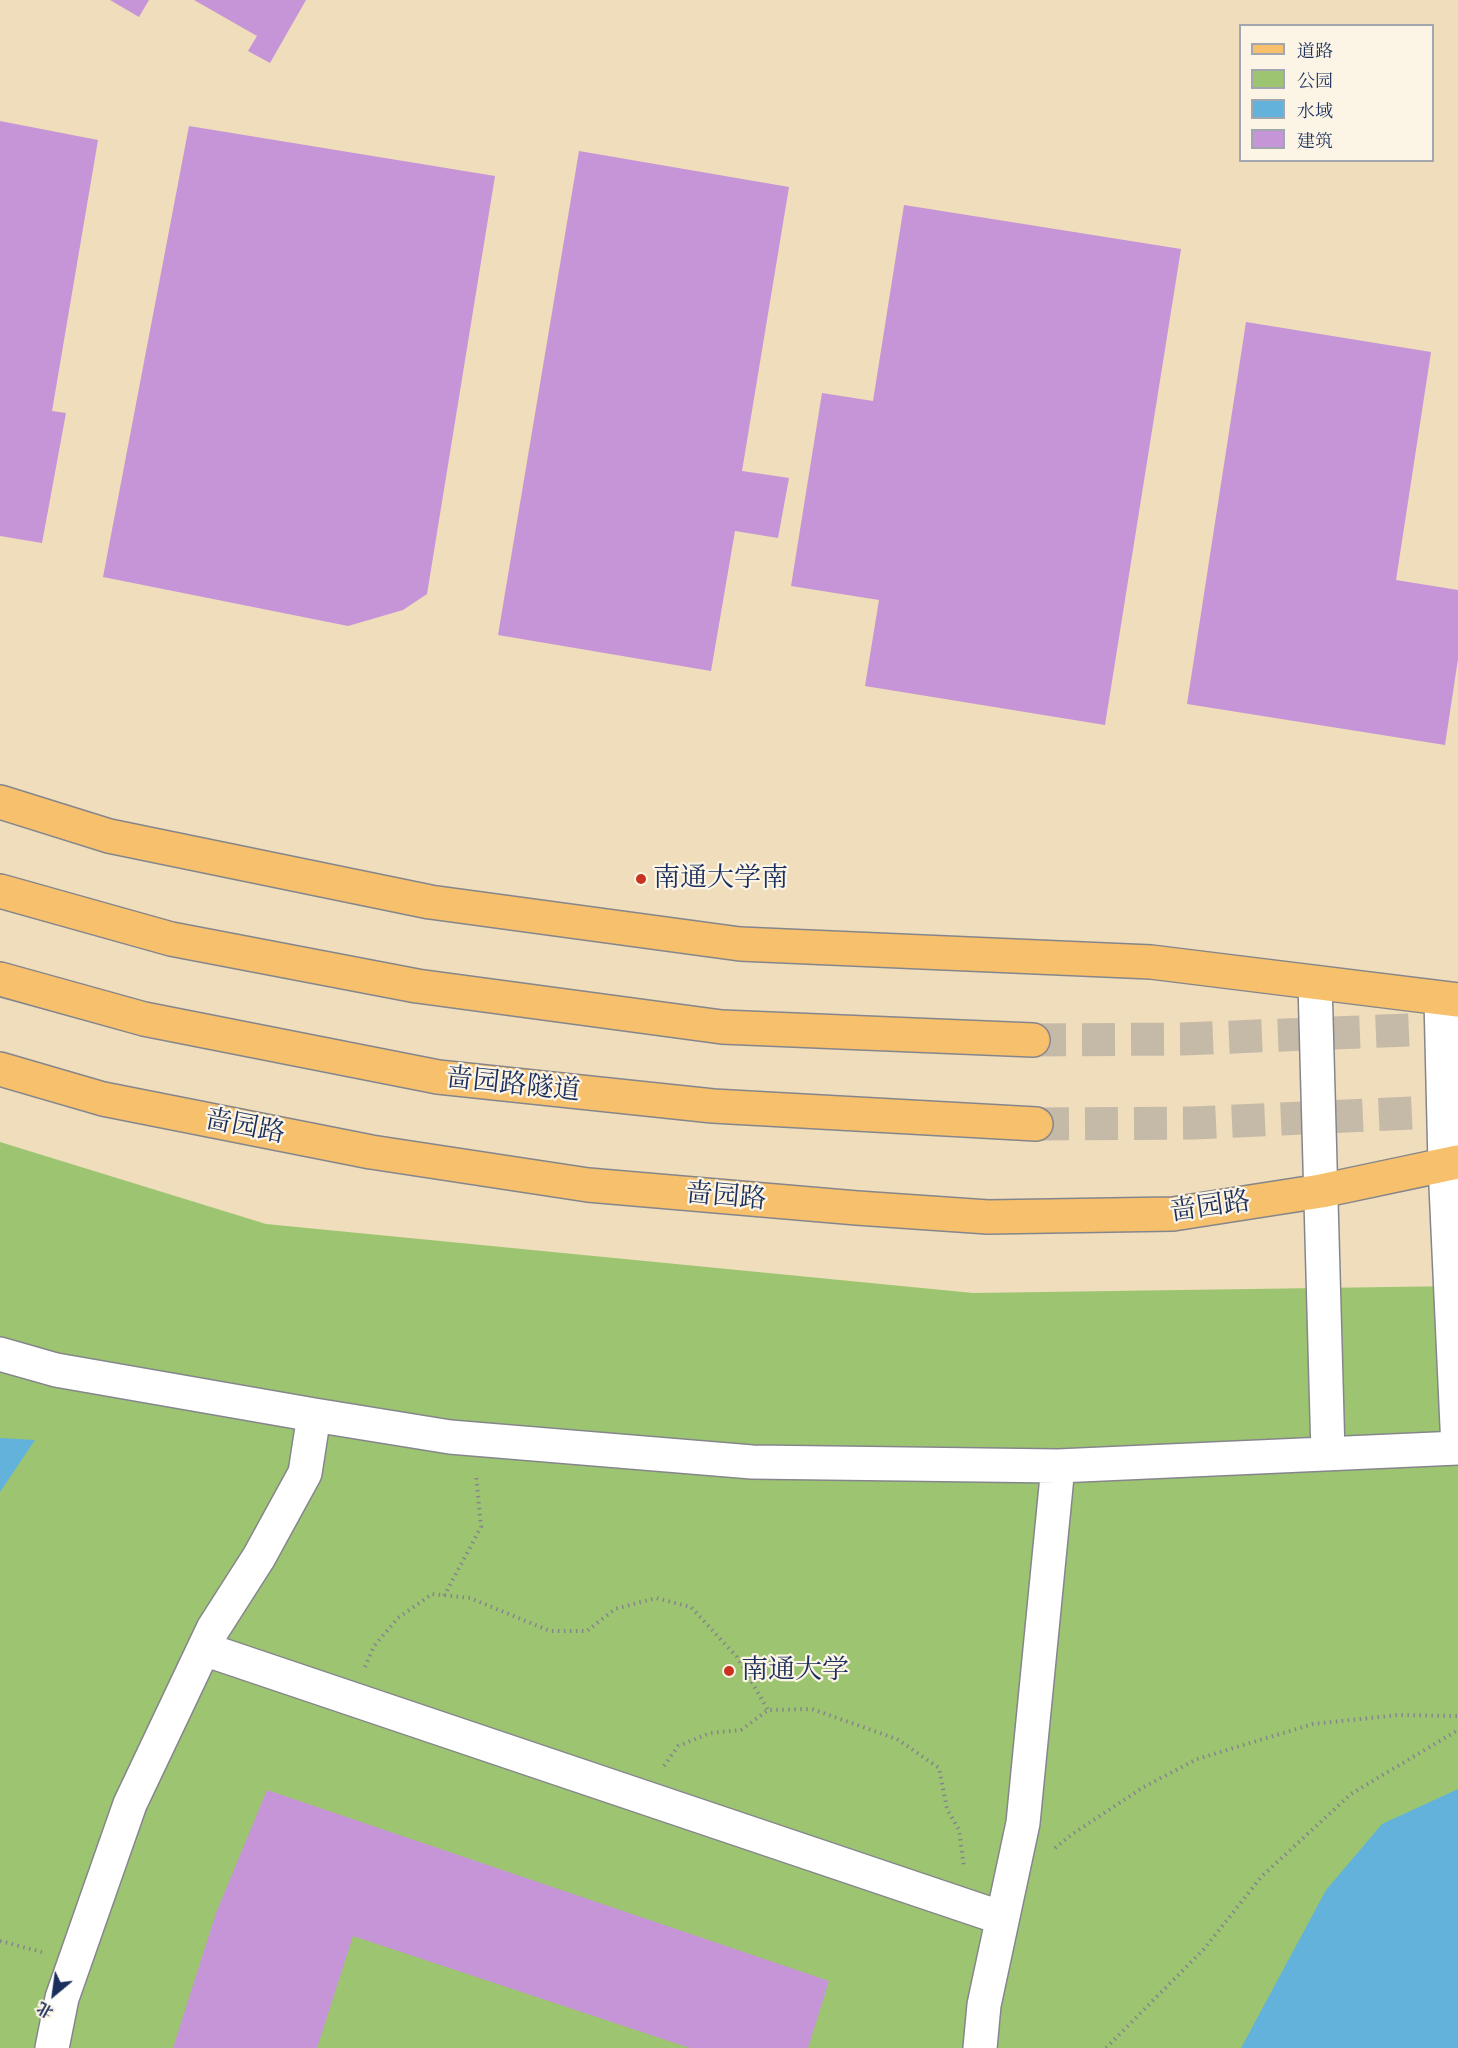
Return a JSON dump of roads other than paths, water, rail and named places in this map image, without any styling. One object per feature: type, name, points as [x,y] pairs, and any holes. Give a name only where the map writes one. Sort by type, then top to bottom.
[{"type":"main road","points":[[0,802],[109,836],[430,902],[740,944],[1152,962],[1450,1000]]},
{"type":"main road","points":[[0,891],[171,939],[417,986],[722,1027],[1033,1040]]},
{"type":"main road","name":"啬园路隧道","points":[[0,979],[144,1019],[438,1077],[713,1106],[1036,1124]]},
{"type":"main road","name":"啬园路","points":[[0,1069],[103,1099],[371,1152],[588,1185],[988,1217],[1173,1214],[1321,1191],[1451,1163]]},
{"type":"street","points":[[1315,983],[1328,1454]]},
{"type":"street","points":[[0,1354],[56,1370],[314,1415],[473,1439],[752,1462],[1058,1466],[1458,1448],[1451,1163],[1450,1000]]},
{"type":"street","points":[[52,2048],[62,1998],[130,1804],[213,1629],[259,1557],[305,1473],[314,1415]]},
{"type":"street","points":[[980,2048],[984,2005],[1023,1823],[1058,1466]]},
{"type":"street","points":[[204,1649],[1002,1918]]},
{"type":"water","points":[[0,1438],[35,1440],[0,1492]]},
{"type":"water","points":[[1458,1789],[1458,2048],[1241,2048],[1326,1890],[1382,1824]]},
{"type":"tunnel","points":[[1033,1040],[1183,1039],[1458,1028]]},
{"type":"tunnel","points":[[1036,1124],[1193,1123],[1458,1111]]},
{"type":"place","name":"南通大学南","points":[[641,879]]},
{"type":"place","name":"南通大学","points":[[729,1671]]}]
